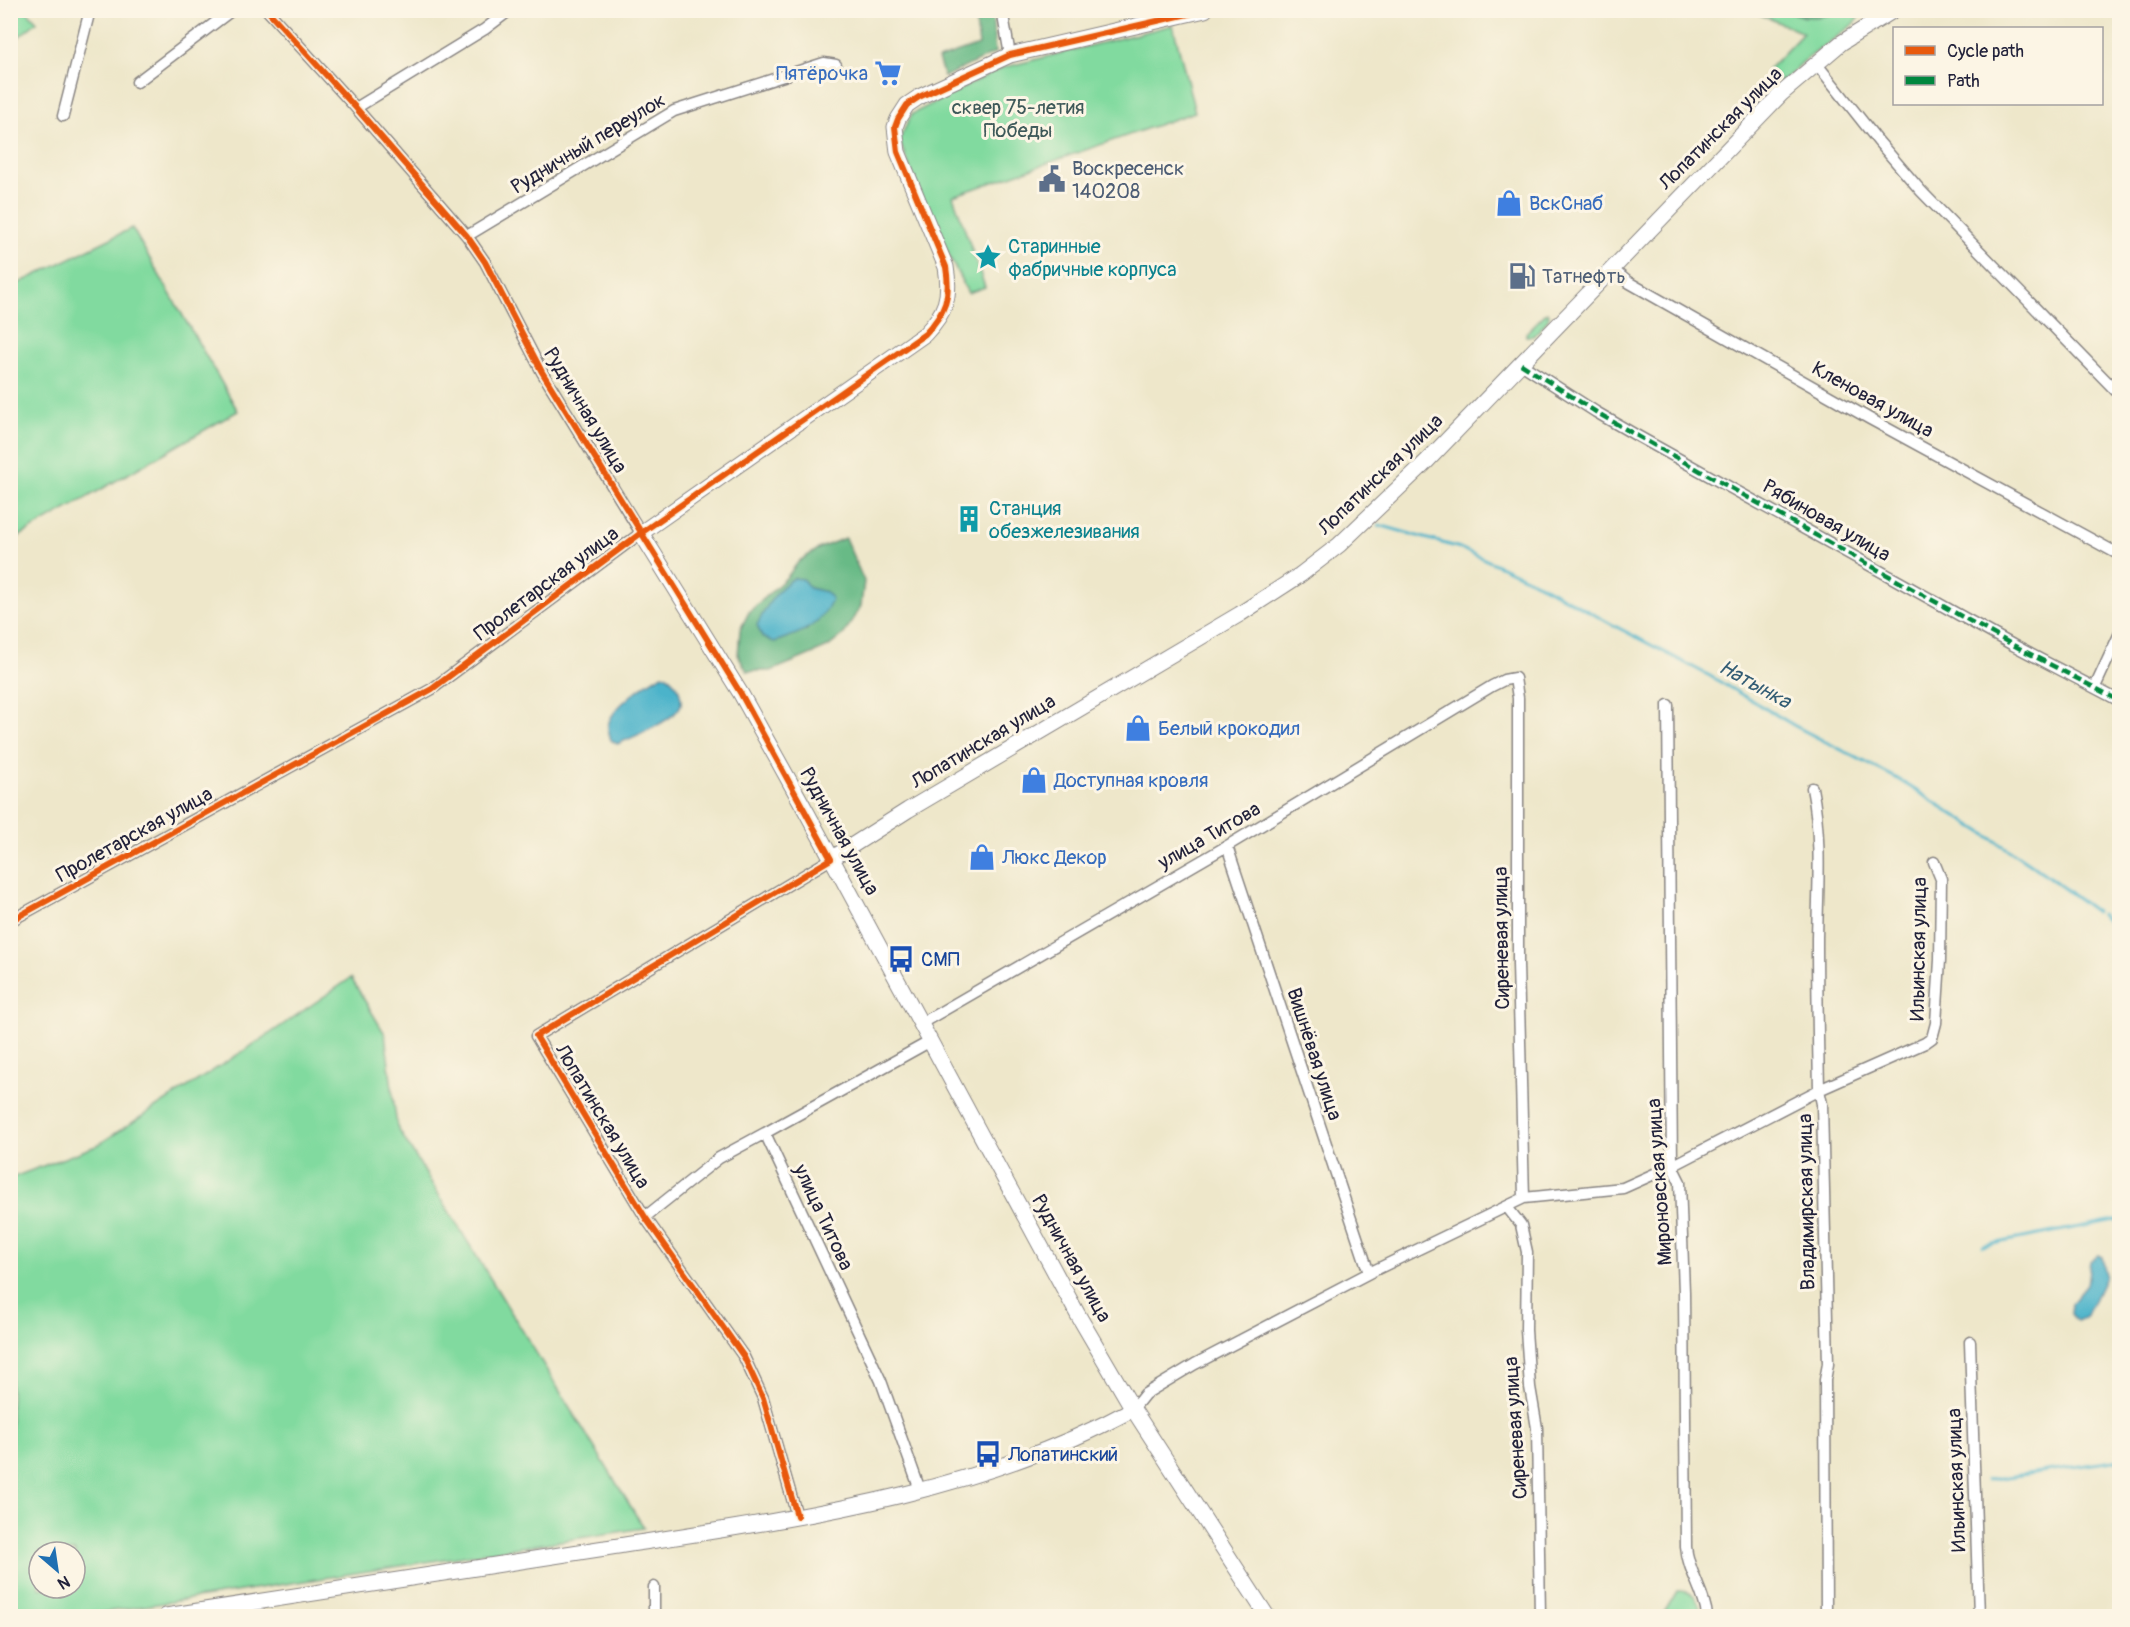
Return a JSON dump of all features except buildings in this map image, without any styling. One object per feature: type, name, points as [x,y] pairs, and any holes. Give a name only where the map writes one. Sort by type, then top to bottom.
[{"type":"main road","name":"Пролетарская улица","points":[[641,532],[925,334],[939,319],[949,286],[946,267],[898,152],[895,127],[907,105],[919,97],[1010,56],[1204,10]]},
{"type":"main road","name":"Лопатинская улица","points":[[831,858],[1240,614],[1300,575],[1339,545],[1372,516],[1521,364],[1738,137],[1840,43],[1894,10]]},
{"type":"main road","name":"Рудничная улица","points":[[641,532],[741,694],[1078,1315],[1133,1409],[1267,1617]]},
{"type":"main road","points":[[166,1617],[723,1530],[920,1490],[975,1475],[1025,1457],[1077,1437],[1133,1409]]},
{"type":"street","points":[[63,116],[90,10]]},
{"type":"street","points":[[138,82],[232,10]]},
{"type":"street","name":"Рудничная улица","points":[[267,10],[467,236],[485,262],[542,372],[641,532]]},
{"type":"street","points":[[356,108],[485,29],[510,10]]},
{"type":"street","points":[[1002,10],[1010,56]]},
{"type":"street","name":"Рудничный переулок","points":[[467,236],[674,111],[824,63],[836,65]]},
{"type":"street","points":[[1816,63],[1921,191],[2120,396]]},
{"type":"street","name":"Кленовая улица","points":[[1612,269],[1628,282],[1860,414],[2120,555]]},
{"type":"street","name":"Рябиновая улица","points":[[1521,364],[1634,434],[2013,645],[2120,701]]},
{"type":"street","name":"Пролетарская улица","points":[[10,921],[432,689],[641,532]]},
{"type":"street","points":[[2095,687],[2120,633]]},
{"type":"street","name":"улица Титова","points":[[920,1024],[1227,846],[1492,686],[1503,680],[1515,678]]},
{"type":"street","name":"Сиреневая улица","points":[[1515,678],[1518,698],[1518,964],[1524,1198]]},
{"type":"street","name":"Мироновская улица","points":[[1668,705],[1672,1166],[1680,1182],[1681,1193],[1687,1559],[1706,1604],[1707,1617]]},
{"type":"street","name":"Владимирская улица","points":[[1812,788],[1816,806],[1819,846],[1818,1090],[1822,1104],[1828,1364],[1825,1380],[1826,1617]]},
{"type":"street","name":"Вишнёвая улица","points":[[1227,846],[1369,1273]]},
{"type":"street","name":"Лопатинская улица","points":[[797,1516],[763,1398],[744,1357],[645,1216],[536,1036],[831,858]]},
{"type":"street","name":"Ильинская улица","points":[[1818,1090],[1916,1048],[1932,1038],[1936,1023],[1941,879],[1934,862]]},
{"type":"street","points":[[645,1216],[719,1158],[929,1042]]},
{"type":"street","points":[[1133,1409],[1145,1394],[1195,1364],[1369,1273],[1524,1198],[1623,1188],[1672,1166],[1818,1090]]},
{"type":"street","name":"улица Титова","points":[[765,1133],[881,1381],[920,1490]]},
{"type":"street","name":"Сиреневая улица","points":[[1508,1207],[1521,1226],[1527,1252],[1526,1330],[1530,1387],[1537,1428],[1540,1617]]},
{"type":"street","name":"Ильинская улица","points":[[1970,1342],[1978,1617]]},
{"type":"street","points":[[654,1587],[654,1617]]},
{"type":"green space","points":[[11,10],[27,11],[37,22],[11,43]]},
{"type":"green space","points":[[964,11],[992,11],[995,53],[944,77],[938,59],[979,45],[975,17]]},
{"type":"green space","points":[[1752,11],[1785,11],[1805,17],[1836,11],[1862,11],[1855,23],[1804,61],[1782,82],[1768,72],[1769,69],[1803,33]]},
{"type":"green space","points":[[1785,11],[1836,11],[1817,17]]},
{"type":"green space","name":"сквер 75-летия Победы","points":[[1173,25],[1195,112],[953,196],[985,287],[968,293],[930,219],[899,140],[912,114],[1002,68]]},
{"type":"green space","points":[[132,228],[238,411],[11,541],[11,287]]},
{"type":"green space","points":[[1547,312],[1548,320],[1533,336],[1526,336],[1526,333]]},
{"type":"green space","points":[[845,538],[864,581],[861,606],[844,634],[828,647],[771,671],[747,671],[738,655],[740,630],[749,612],[787,577],[799,561],[820,548]],"holes":[[[809,588],[826,592],[806,631]]]},
{"type":"green space","points":[[351,978],[385,1034],[397,1127],[644,1528],[80,1616],[11,1616],[11,1178],[96,1146],[259,1041]]},
{"type":"green space","points":[[1677,1591],[1688,1592],[1695,1597],[1702,1616],[1662,1616]]},
{"type":"water","points":[[794,578],[803,579],[809,588],[826,592],[832,599],[827,609],[816,623],[801,632],[774,642],[762,637],[757,625],[760,618],[777,593]]},
{"type":"water","points":[[663,674],[672,680],[679,690],[681,703],[678,710],[653,728],[617,744],[611,740],[608,726],[615,711],[639,689]]},
{"type":"water","points":[[2098,1255],[2102,1257],[2106,1275],[2086,1317],[2077,1321],[2071,1314],[2072,1303],[2087,1285],[2090,1261]]},
{"type":"waterway","name":"Натынка","points":[[1379,525],[1460,548],[1539,584],[1710,676],[1795,726],[1896,778],[2042,872],[2096,912]]},
{"type":"waterway","name":"Натынка","points":[[2101,915],[2120,931]]},
{"type":"waterway","points":[[1982,1246],[2120,1219]]},
{"type":"waterway","points":[[1987,1480],[2120,1460]]},
{"type":"marked path","points":[[1521,364],[1634,434],[2013,645],[2120,701]]},
{"type":"cycle path","points":[[267,10],[467,236],[485,262],[542,372],[741,694],[831,859],[536,1036],[645,1217],[744,1357],[763,1398],[797,1516]]},
{"type":"cycle path","points":[[10,921],[432,689],[641,533],[925,334],[942,311],[948,287],[946,267],[898,152],[895,127],[907,105],[919,97],[1010,55],[1205,10]]},
{"type":"place","name":"Пятёрочка","points":[[888,73]]},
{"type":"place","name":"Воскресенск 140208","points":[[1052,179]]},
{"type":"place","name":"ВскСнаб","points":[[1509,203]]},
{"type":"place","name":"Старинные фабричные корпуса","points":[[988,257]]},
{"type":"place","name":"Татнефть","points":[[1522,276]]},
{"type":"place","name":"Станция обезжелезивания","points":[[969,519]]},
{"type":"place","name":"Белый крокодил","points":[[1138,728]]},
{"type":"place","name":"Доступная кровля","points":[[1034,780]]},
{"type":"place","name":"Люкс Декор","points":[[982,857]]},
{"type":"place","name":"СМП","points":[[901,959]]},
{"type":"place","name":"Лопатинский","points":[[988,1454]]}]
